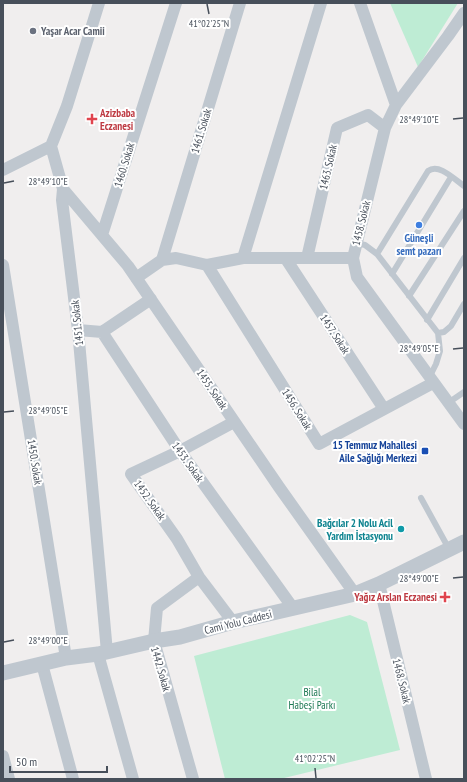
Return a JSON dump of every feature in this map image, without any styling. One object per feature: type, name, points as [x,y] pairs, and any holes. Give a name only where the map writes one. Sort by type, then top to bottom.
[{"type":"street","points":[[3,170],[51,146],[68,106],[99,3]]},
{"type":"street","name":"1460. Sokak","points":[[102,235],[176,3]]},
{"type":"street","name":"1461. Sokak","points":[[162,260],[240,3]]},
{"type":"street","points":[[243,258],[321,3]]},
{"type":"street","points":[[360,3],[396,105]]},
{"type":"street","name":"1458. Sokak","points":[[464,13],[396,105],[385,128],[353,258],[357,277],[464,424]]},
{"type":"street","name":"1463. Sokak","points":[[307,258],[337,128],[368,116],[385,128]]},
{"type":"street","name":"1451. Sokak","points":[[51,146],[63,189],[62,200],[78,330],[102,653],[132,779]]},
{"type":"street","name":"1455. Sokak","points":[[63,189],[136,278],[286,498],[355,594]]},
{"type":"street","points":[[136,278],[162,260],[176,258],[207,265],[243,258],[353,258]]},
{"type":"street","name":"1457. Sokak","points":[[286,259],[384,408]]},
{"type":"street","name":"1450. Sokak","points":[[3,265],[7,313],[66,658]]},
{"type":"street","name":"1456. Sokak","points":[[207,265],[319,444],[431,380]]},
{"type":"street","points":[[78,330],[102,332],[151,299]]},
{"type":"street","name":"1453. Sokak","points":[[102,332],[180,451],[293,608]]},
{"type":"street","name":"1452. Sokak","points":[[233,622],[199,577],[177,539],[131,474],[180,451],[234,422]]},
{"type":"street","name":"Cami Yolu Caddesi","points":[[3,673],[66,658],[102,653],[154,641],[180,637],[233,622],[355,594],[464,542]]},
{"type":"street","name":"1442. Sokak","points":[[193,779],[154,641],[156,608],[199,577]]},
{"type":"street","name":"1468. Sokak","points":[[378,584],[426,779]]},
{"type":"street","points":[[42,664],[73,779]]},
{"type":"street","points":[[3,756],[9,779]]},
{"type":"lane","points":[[377,254],[428,171],[438,168],[464,186]]},
{"type":"lane","points":[[392,274],[451,177]]},
{"type":"lane","points":[[409,296],[464,211]]},
{"type":"lane","points":[[356,243],[365,245],[377,254],[438,333],[440,351],[431,380]]},
{"type":"lane","points":[[427,320],[464,258]]},
{"type":"lane","points":[[438,333],[444,332],[450,326],[464,304]]},
{"type":"lane","points":[[448,403],[464,392]]},
{"type":"lane","points":[[421,498],[449,549]]},
{"type":"green space","points":[[390,3],[458,3],[418,67]]},
{"type":"green space","name":"Bilal Habeşi Parkı","points":[[350,615],[367,622],[400,750],[280,779],[225,779],[194,656]]},
{"type":"place","name":"Yaşar Acar Camii","points":[[33,31]]},
{"type":"place","name":"Azizbaba Eczanesi","points":[[92,119]]},
{"type":"place","name":"Güneşli semt pazarı","points":[[419,225]]},
{"type":"place","name":"15 Temmuz Mahallesi Aile Sağlığı Merkezi","points":[[425,451]]},
{"type":"place","name":"Bağcılar 2 Nolu Acil Yardım İstasyonu","points":[[401,529]]},
{"type":"place","name":"Yağız Arslan Eczanesi","points":[[445,597]]}]
